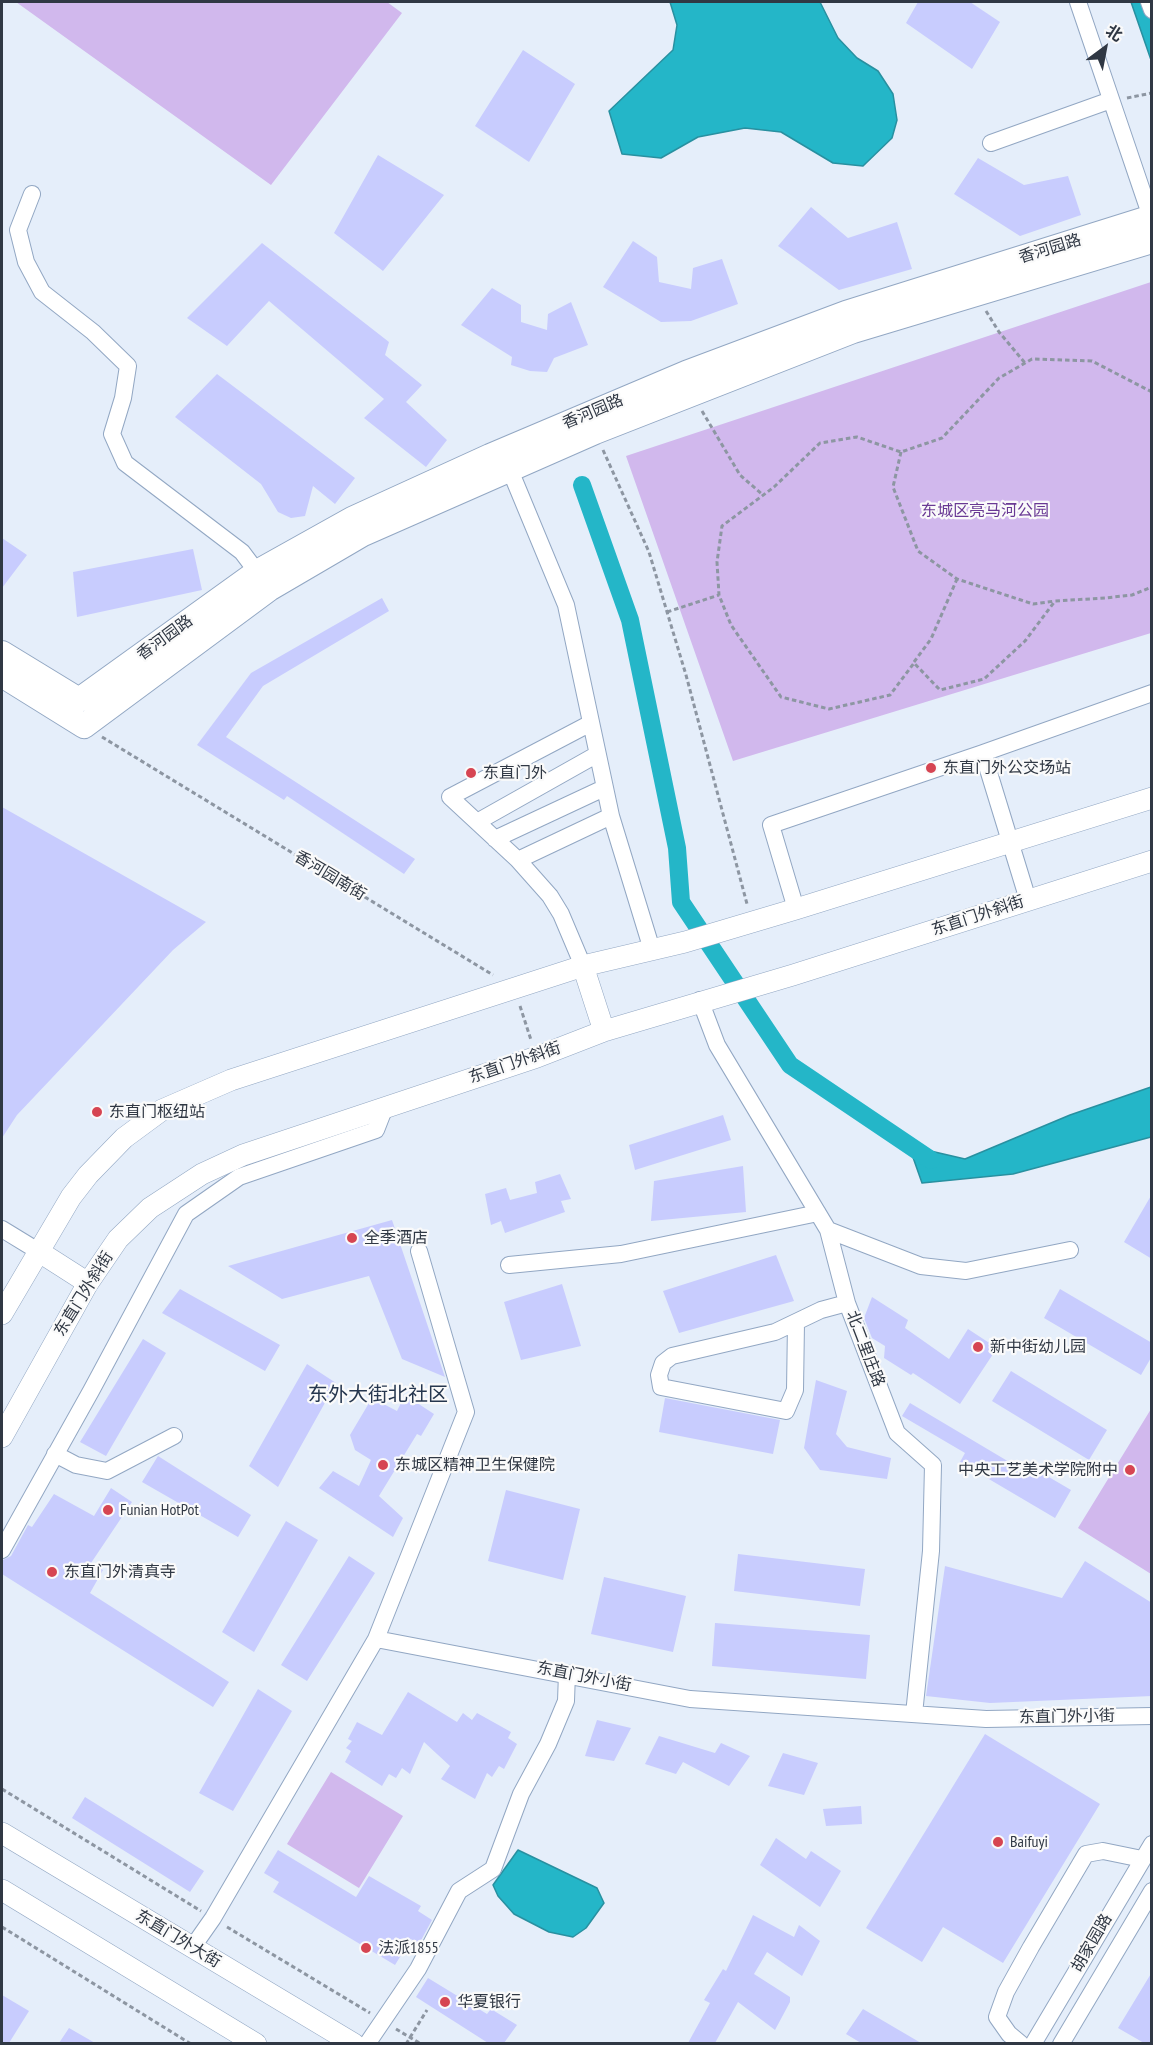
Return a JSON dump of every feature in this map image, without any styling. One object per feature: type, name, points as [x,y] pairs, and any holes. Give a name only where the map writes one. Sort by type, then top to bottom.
[{"type":"highway","name":"香河园路","points":[[2,653],[79,700],[257,572],[352,519],[512,446],[687,373],[846,313],[1151,217]]},
{"type":"highway","name":"香河园路","points":[[84,726],[269,589],[363,534],[595,432],[853,331],[1152,242]]},
{"type":"highway","points":[[2,675],[84,726]]},
{"type":"main road","points":[[2,1314],[71,1197],[88,1175],[124,1138],[162,1110],[231,1080],[514,991],[583,966],[685,942],[1152,798]]},
{"type":"main road","name":"东直门外斜街","points":[[2,1437],[88,1283],[118,1239],[150,1208],[202,1174],[243,1155],[537,1057],[604,1030],[700,1000],[793,975],[1152,861]]},
{"type":"main road","points":[[583,966],[604,1030]]},
{"type":"main road","points":[[38,1251],[88,1283]]},
{"type":"main road","name":"东直门外大街","points":[[2,1833],[354,2043]]},
{"type":"main road","points":[[2,1890],[256,2043]]},
{"type":"street","points":[[1078,2],[1151,217]]},
{"type":"street","points":[[1149,2],[1152,10]]},
{"type":"street","points":[[991,143],[1111,100]]},
{"type":"street","points":[[32,194],[18,230],[26,262],[42,292],[93,332],[128,366],[123,398],[112,434],[125,463],[242,552],[257,572]]},
{"type":"street","points":[[510,470],[566,605],[610,816],[652,950]]},
{"type":"street","points":[[796,909],[771,825],[1152,693]]},
{"type":"street","points":[[583,966],[561,914],[549,896],[518,860],[450,797],[591,723]]},
{"type":"street","points":[[983,753],[1028,900]]},
{"type":"street","points":[[477,822],[596,755]]},
{"type":"street","points":[[495,839],[604,788]]},
{"type":"street","points":[[518,860],[610,816]]},
{"type":"street","name":"北二里庄路","points":[[700,1000],[717,1045],[828,1230],[847,1303],[897,1433],[933,1465],[931,1551],[914,1714]]},
{"type":"street","points":[[2,1550],[186,1214],[239,1177],[376,1130],[386,1107]]},
{"type":"street","points":[[509,1265],[621,1254],[818,1213]]},
{"type":"street","points":[[2,1228],[38,1251]]},
{"type":"street","points":[[828,1230],[921,1266],[966,1271],[1070,1250]]},
{"type":"street","points":[[192,1947],[213,1918],[375,1639],[466,1412],[419,1251]]},
{"type":"street","points":[[796,1323],[795,1390],[786,1411],[661,1387],[659,1375],[663,1363],[672,1356],[775,1332],[821,1310],[847,1303]]},
{"type":"street","points":[[55,1454],[76,1465],[107,1471],[174,1436]]},
{"type":"street","name":"东直门外小街","points":[[375,1639],[567,1673],[690,1699],[986,1719],[1152,1716]]},
{"type":"street","points":[[367,2043],[418,1969],[459,1891],[493,1869],[521,1794],[548,1744],[566,1701],[567,1673]]},
{"type":"street","name":"胡家园路","points":[[1033,2043],[1152,1844]]},
{"type":"street","points":[[1021,2043],[1009,2034],[997,2017],[1006,1992],[1030,1947],[1086,1854],[1103,1851],[1142,1859]]},
{"type":"street","name":"胡家园路","points":[[1061,2043],[1152,1891]]},
{"type":"path","points":[[1136,97],[1152,93]]},
{"type":"path","points":[[976,294],[999,332],[1025,363]]},
{"type":"path","points":[[957,579],[931,639],[890,695],[829,709],[781,697],[731,625],[719,595],[717,562],[722,526],[763,495],[820,443],[857,437],[901,452],[942,438],[999,378],[1032,359],[1092,361],[1152,393]]},
{"type":"path","points":[[693,393],[710,429],[740,475],[763,495]]},
{"type":"path","points":[[595,432],[649,552],[751,922]]},
{"type":"path","points":[[901,452],[893,487],[918,551],[957,579],[1033,604],[1132,595],[1152,587]]},
{"type":"path","points":[[667,612],[719,595]]},
{"type":"path","points":[[914,663],[940,690],[984,679],[1025,641],[1054,601]]},
{"type":"path","name":"香河园南街","points":[[84,726],[491,973],[514,991]]},
{"type":"path","points":[[514,991],[537,1057]]},
{"type":"path","points":[[2,1927],[191,2043]]},
{"type":"path","points":[[406,2043],[427,2010]]},
{"type":"green space","points":[[16,2],[387,2],[402,13],[271,185]]},
{"type":"green space","name":"东城区亮马河公园","points":[[1151,282],[1151,633],[733,761],[626,456]]},
{"type":"green space","name":"中央工艺美术学院附中","points":[[1151,1409],[1151,1574],[1078,1528]]},
{"type":"green space","points":[[331,1772],[403,1816],[359,1888],[287,1844]]},
{"type":"water","points":[[670,2],[820,2],[838,38],[857,58],[878,71],[893,94],[897,120],[892,138],[863,166],[833,163],[781,132],[745,128],[698,137],[661,158],[622,154],[609,111],[673,50],[677,25]]},
{"type":"water","points":[[1131,2],[1149,2],[1151,60]]},
{"type":"water","points":[[1151,1087],[1151,1137],[1013,1174],[922,1183],[909,1146],[965,1159],[1070,1115]]},
{"type":"water","points":[[518,1850],[597,1888],[604,1903],[586,1928],[573,1937],[549,1932],[514,1914],[498,1896],[493,1885]]},
{"type":"building","points":[[918,2],[970,2],[1000,22],[972,69],[906,23]]},
{"type":"building","points":[[523,50],[575,84],[529,162],[475,126]]},
{"type":"building","points":[[378,155],[444,195],[383,271],[334,233]]},
{"type":"building","points":[[978,158],[1024,185],[1068,176],[1081,215],[1020,236],[954,194]]},
{"type":"building","points":[[811,207],[848,238],[897,222],[912,269],[839,290],[778,246]]},
{"type":"building","points":[[633,241],[657,257],[659,282],[691,289],[693,268],[722,259],[738,304],[691,321],[661,322],[603,287]]},
{"type":"building","points":[[262,243],[389,342],[385,355],[422,385],[406,402],[447,440],[426,467],[364,418],[384,399],[269,301],[227,346],[187,318]]},
{"type":"building","points":[[492,288],[521,305],[521,322],[547,330],[548,314],[571,302],[588,345],[554,358],[547,372],[530,371],[511,365],[512,357],[461,325]]},
{"type":"building","points":[[217,374],[355,478],[335,504],[313,486],[305,516],[291,518],[278,512],[261,484],[175,417]]},
{"type":"building","points":[[2,538],[27,555],[2,588]]},
{"type":"building","points":[[193,549],[202,590],[77,617],[73,572]]},
{"type":"building","points":[[382,598],[389,611],[263,686],[226,737],[415,859],[404,874],[287,796],[284,800],[197,745],[251,673]]},
{"type":"building","points":[[2,807],[206,922],[173,950],[17,1115],[2,1138]]},
{"type":"building","points":[[723,1115],[731,1140],[635,1170],[629,1145]]},
{"type":"building","points":[[743,1166],[746,1212],[651,1221],[654,1181]]},
{"type":"building","points":[[560,1174],[571,1199],[561,1201],[565,1212],[505,1233],[501,1221],[491,1225],[485,1194],[506,1188],[510,1200],[537,1193],[535,1182]]},
{"type":"building","points":[[1152,1194],[1152,1259],[1124,1242]]},
{"type":"building","points":[[392,1220],[445,1377],[402,1359],[369,1276],[282,1299],[228,1266]]},
{"type":"building","points":[[776,1255],[794,1301],[679,1333],[663,1291]]},
{"type":"building","points":[[562,1284],[581,1346],[521,1360],[504,1302]]},
{"type":"building","points":[[180,1289],[280,1345],[265,1371],[162,1313]]},
{"type":"building","points":[[1060,1289],[1152,1343],[1152,1356],[1141,1375],[1044,1318]]},
{"type":"building","points":[[872,1297],[908,1320],[905,1328],[949,1359],[968,1329],[997,1348],[960,1404],[913,1373],[911,1375],[884,1358],[885,1346],[872,1338],[864,1318]]},
{"type":"building","points":[[143,1339],[166,1353],[106,1456],[80,1442]]},
{"type":"building","points":[[307,1364],[336,1383],[278,1487],[249,1466]]},
{"type":"building","points":[[1011,1371],[1107,1430],[1089,1460],[992,1401]]},
{"type":"building","points":[[816,1380],[847,1391],[836,1434],[847,1447],[891,1458],[887,1479],[820,1470],[804,1448]]},
{"type":"building","name":"东城区精神卫生保健院","points":[[405,1395],[434,1414],[421,1436],[417,1434],[379,1496],[403,1518],[393,1537],[319,1488],[333,1471],[359,1486],[371,1460],[355,1450],[350,1435],[372,1398],[397,1411]]},
{"type":"building","points":[[665,1398],[780,1420],[773,1454],[659,1432]]},
{"type":"building","points":[[910,1403],[1021,1469],[1025,1463],[1071,1490],[1055,1518],[960,1462],[965,1453],[902,1416]]},
{"type":"building","points":[[158,1456],[251,1515],[238,1537],[142,1482]]},
{"type":"building","points":[[111,1488],[132,1502],[91,1563],[103,1570],[90,1593],[229,1682],[213,1707],[2,1574],[3,1560],[11,1556],[28,1525],[32,1527],[54,1494],[94,1516]]},
{"type":"building","points":[[506,1490],[580,1509],[563,1580],[488,1561]]},
{"type":"building","points":[[286,1521],[318,1540],[254,1652],[222,1632]]},
{"type":"building","points":[[738,1554],[865,1569],[860,1606],[734,1591]]},
{"type":"building","points":[[349,1556],[375,1573],[307,1681],[281,1665]]},
{"type":"building","points":[[1085,1561],[1152,1603],[1152,1696],[990,1703],[926,1696],[945,1566],[1062,1598]]},
{"type":"building","points":[[604,1577],[686,1596],[673,1652],[591,1634]]},
{"type":"building","points":[[715,1623],[870,1635],[866,1679],[712,1666]]},
{"type":"building","points":[[258,1689],[292,1711],[233,1811],[199,1793]]},
{"type":"building","points":[[408,1692],[457,1722],[463,1713],[472,1720],[477,1713],[511,1732],[508,1738],[517,1744],[504,1769],[499,1766],[492,1777],[487,1773],[475,1799],[441,1779],[450,1766],[424,1742],[410,1774],[402,1768],[396,1778],[389,1774],[382,1786],[345,1762],[351,1751],[346,1748],[352,1741],[348,1739],[357,1722],[382,1735]]},
{"type":"building","points":[[597,1720],[631,1728],[614,1761],[585,1756]]},
{"type":"building","name":"Baifuyi","points":[[985,1734],[1100,1804],[1003,1963],[943,1927],[922,1962],[866,1928]]},
{"type":"building","points":[[659,1736],[715,1753],[721,1743],[750,1756],[729,1786],[683,1762],[676,1774],[645,1764]]},
{"type":"building","points":[[783,1753],[818,1763],[804,1795],[768,1786]]},
{"type":"building","points":[[85,1797],[204,1871],[190,1892],[72,1818]]},
{"type":"building","points":[[861,1806],[862,1824],[826,1826],[823,1809]]},
{"type":"building","points":[[776,1838],[806,1859],[811,1851],[841,1871],[820,1907],[760,1865]]},
{"type":"building","points":[[278,1850],[356,1897],[369,1876],[421,1906],[418,1911],[432,1920],[419,1944],[411,1939],[395,1965],[273,1892],[279,1882],[264,1873]]},
{"type":"building","points":[[753,1915],[794,1937],[799,1925],[820,1941],[802,1976],[767,1952],[754,1974],[790,1997],[790,2002],[775,2030],[738,2002],[715,2043],[688,2043],[710,2003],[704,2000],[723,1969],[726,1971]]},
{"type":"building","points":[[1152,1972],[1152,2043],[1144,2043],[1118,2028]]},
{"type":"building","points":[[428,1978],[487,2014],[491,2009],[517,2025],[504,2043],[488,2043],[416,1997]]},
{"type":"building","points":[[2,1995],[29,2011],[9,2043],[2,2043]]},
{"type":"building","points":[[863,2009],[921,2043],[861,2043],[846,2034]]},
{"type":"building","points":[[69,2028],[95,2043],[59,2043]]},
{"type":"waterway","points":[[582,485],[630,620],[677,848],[681,902],[790,1065],[931,1160]]},
{"type":"place","name":"东直门外公交场站","points":[[931,768]]},
{"type":"place","name":"东直门外","points":[[471,773]]},
{"type":"place","name":"东直门枢纽站","points":[[97,1112]]},
{"type":"place","name":"全季酒店","points":[[352,1238]]},
{"type":"place","name":"新中街幼儿园","points":[[978,1347]]},
{"type":"place","name":"东城区精神卫生保健院","points":[[383,1465]]},
{"type":"place","name":"中央工艺美术学院附中","points":[[1130,1470]]},
{"type":"place","name":"Funian HotPot","points":[[108,1510]]},
{"type":"place","name":"东直门外清真寺","points":[[52,1572]]},
{"type":"place","name":"Baifuyi","points":[[998,1842]]},
{"type":"place","name":"法派1855","points":[[366,1948]]},
{"type":"place","name":"华夏银行","points":[[445,2002]]},
{"type":"district","name":"东外大街北社区","points":[[378,1395]]}]
